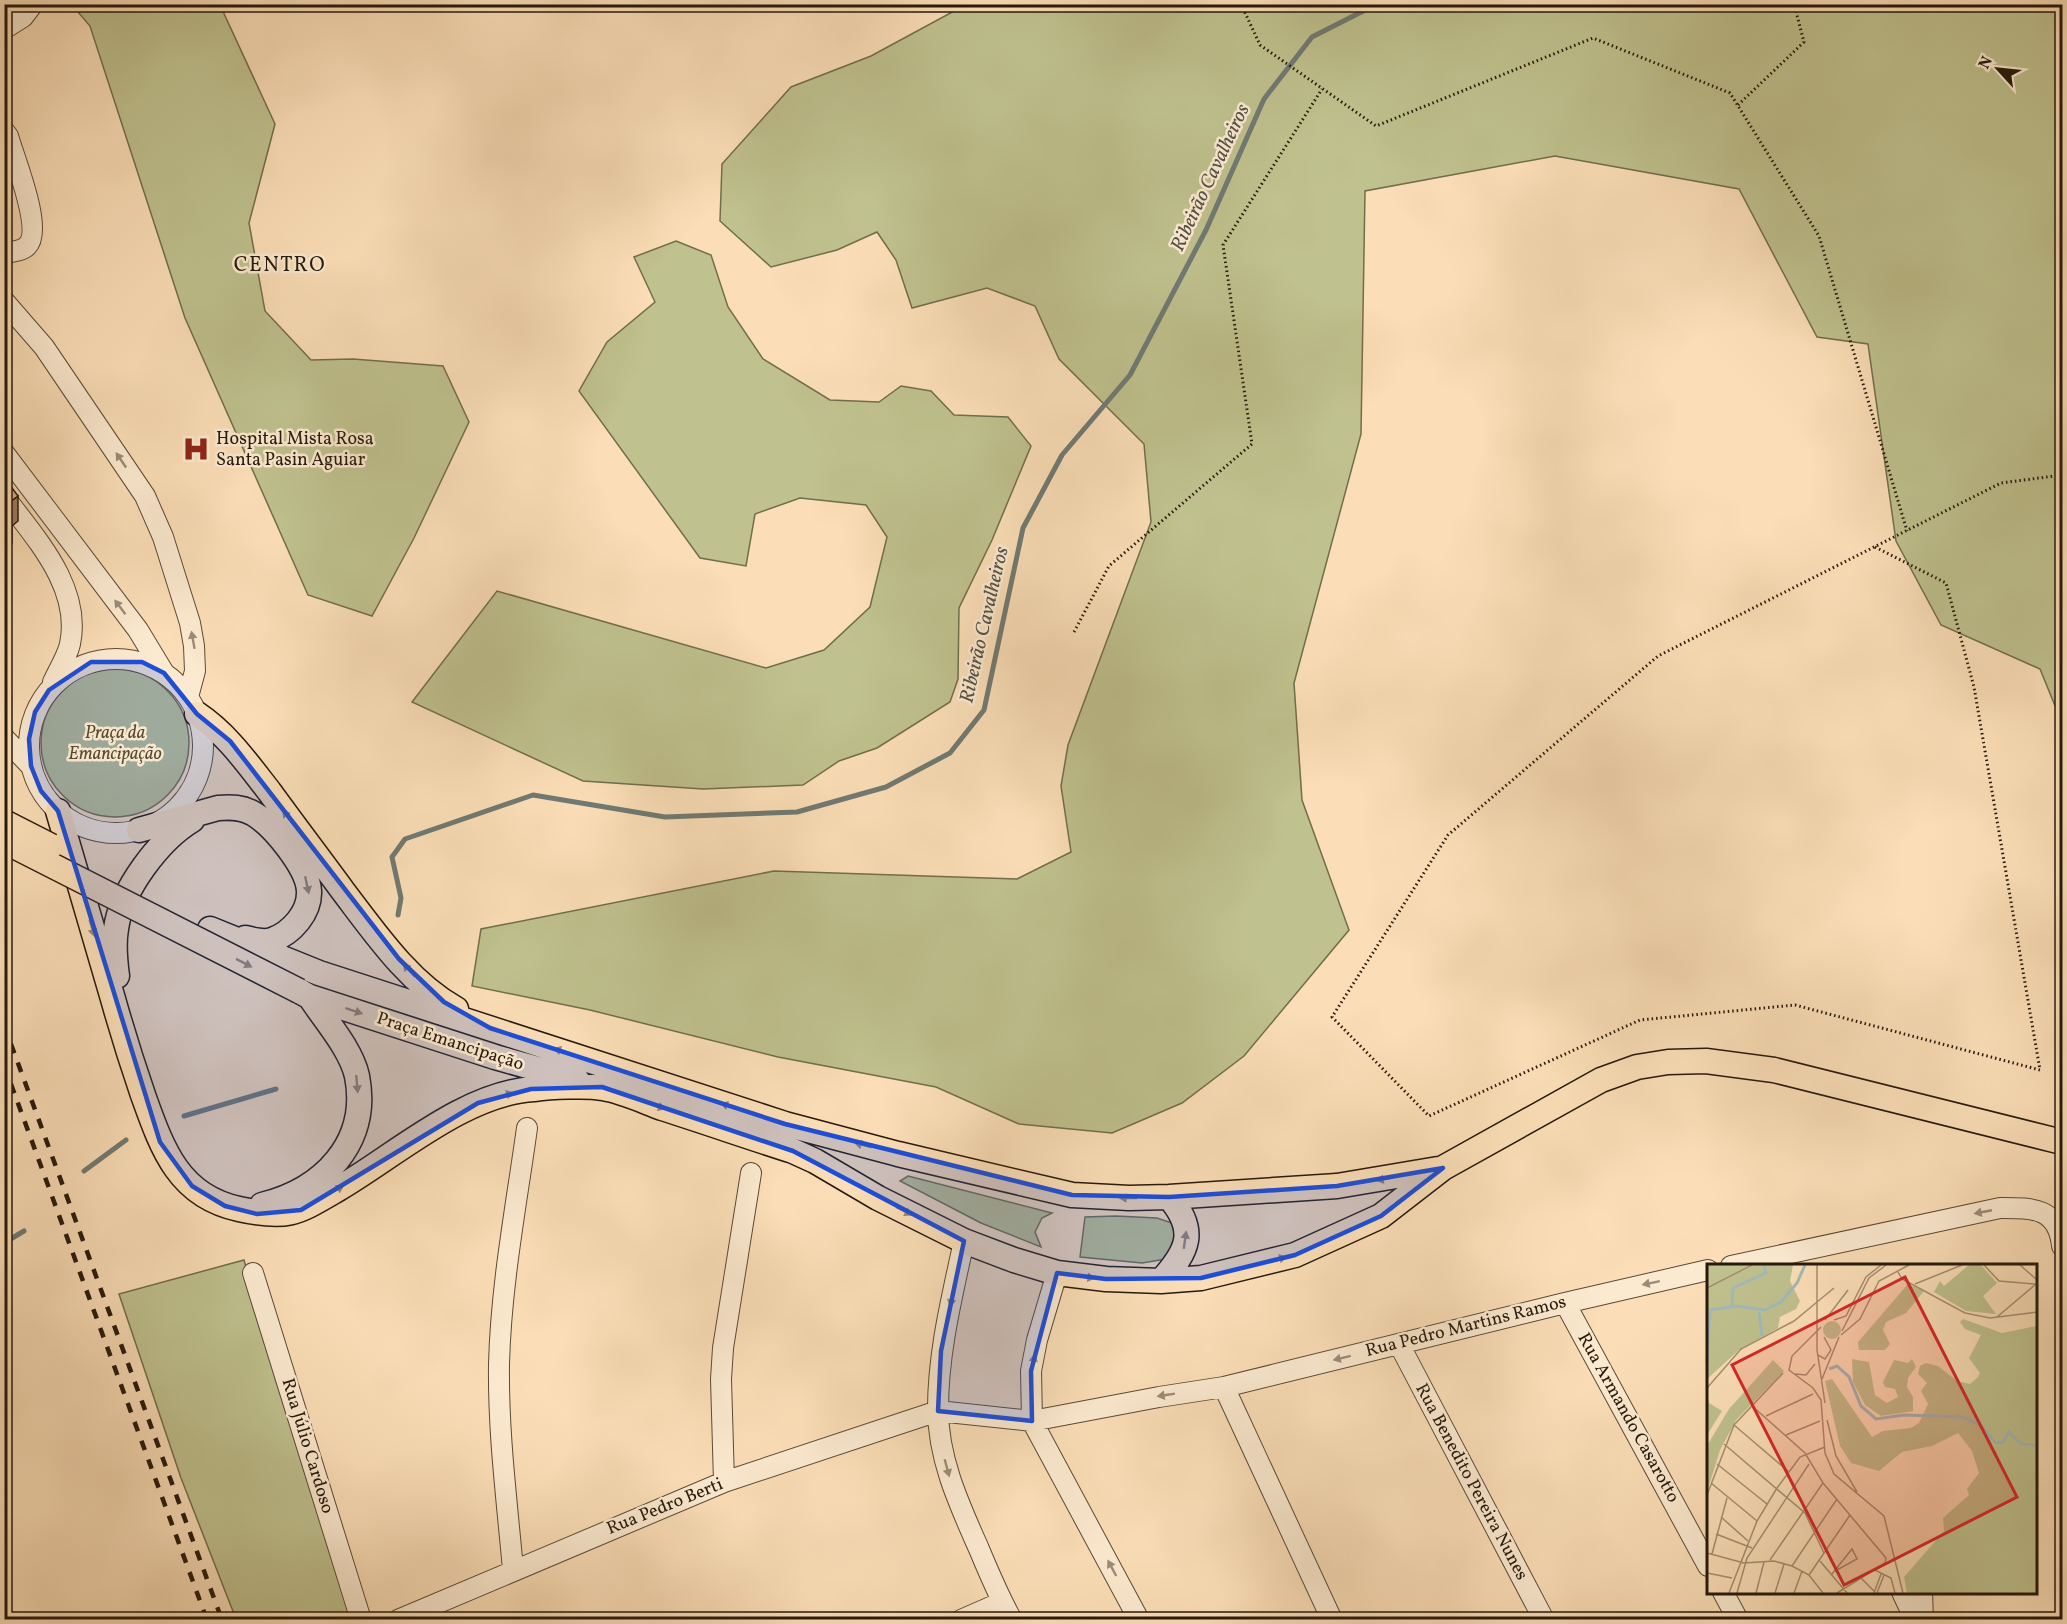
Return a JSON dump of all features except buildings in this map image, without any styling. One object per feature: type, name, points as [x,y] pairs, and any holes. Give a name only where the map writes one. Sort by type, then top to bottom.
[{"type":"main road","points":[[192,706],[230,741],[371,928],[421,984],[444,1002],[490,1028]]},
{"type":"main road","points":[[4,822],[210,929],[260,942],[272,940],[288,931],[302,917],[308,902],[309,891],[306,877],[286,845],[266,823],[254,814],[231,807],[204,813],[182,826],[165,842],[136,880],[122,907],[116,928],[116,1009]]},
{"type":"main road","points":[[165,842],[179,810]]},
{"type":"main road","points":[[139,830],[179,810],[204,813]]},
{"type":"main road","points":[[58,811],[116,1009],[160,1142],[168,1158],[192,1186],[206,1197],[225,1206],[271,1216],[301,1210],[447,1119],[478,1103],[504,1094],[531,1089],[602,1087]]},
{"type":"main road","name":"Praça Emancipação","points":[[4,841],[305,994],[495,1057],[602,1087],[793,1151],[815,1161],[878,1198],[964,1241],[1057,1273],[1106,1279],[1161,1281],[1201,1278],[1295,1255],[1382,1216],[1443,1168]]},
{"type":"main road","name":"Praça Emancipação","points":[[210,929],[297,966],[784,1124],[1072,1195],[1129,1198],[1169,1197],[1337,1186],[1443,1168]]},
{"type":"main road","points":[[242,1210],[280,1201],[307,1188],[328,1171],[345,1149],[355,1127],[359,1106],[357,1075],[347,1052],[305,994]]},
{"type":"main road","points":[[1443,1168],[1601,1080],[1637,1067],[1668,1062],[1706,1061],[1774,1070],[2062,1142]]},
{"type":"main road","points":[[1161,1281],[1186,1248],[1188,1234],[1185,1221],[1169,1197]]},
{"type":"street","points":[[4,29],[23,17],[33,4]]},
{"type":"street","points":[[4,131],[8,136],[33,218],[34,235],[27,246],[17,251],[4,253]]},
{"type":"street","points":[[4,301],[44,347],[145,496],[163,537],[190,624],[195,671],[192,706],[203,743],[199,772],[179,810]]},
{"type":"street","points":[[4,453],[138,630],[164,673],[192,706]]},
{"type":"street","points":[[4,496],[56,569],[68,600],[71,621],[70,642],[49,690],[35,712],[29,739],[31,766],[41,790],[58,811],[82,826],[110,833],[139,830]]},
{"type":"street","points":[[49,690],[68,673],[91,662],[108,659],[142,662],[164,673]]},
{"type":"street","points":[[4,738],[31,766]]},
{"type":"street","points":[[513,1570],[501,1430],[499,1364],[503,1297],[527,1128]]},
{"type":"street","points":[[724,1482],[721,1379],[723,1348],[751,1173]]},
{"type":"street","points":[[1740,1264],[2000,1208],[2041,1211],[2058,1224],[2062,1246]]},
{"type":"street","points":[[964,1241],[941,1351],[938,1410],[946,1466],[955,1496],[1012,1620]]},
{"type":"street","name":"Rua Pedro Martins Ramos","points":[[938,1410],[1032,1421],[1159,1396],[1224,1387],[1707,1270]]},
{"type":"street","points":[[1057,1273],[1037,1340],[1031,1371],[1032,1421],[1140,1620]]},
{"type":"street","name":"Rua Júlio Cardoso","points":[[253,1274],[361,1620]]},
{"type":"street","name":"Rua Armando Casarotto","points":[[1565,1303],[1707,1564]]},
{"type":"street","name":"Rua Benedito Pereira Nunes","points":[[1399,1344],[1544,1620]]},
{"type":"street","points":[[1224,1387],[1332,1620]]},
{"type":"street","name":"Rua Pedro Berti","points":[[398,1620],[724,1482],[938,1410]]},
{"type":"street","points":[[1724,1594],[1738,1620]]},
{"type":"street","points":[[1902,1594],[1915,1620]]},
{"type":"street","points":[[1922,1594],[1923,1620]]},
{"type":"street","points":[[961,1620],[1002,1602]]},
{"type":"path","points":[[1241,4],[1260,45],[1376,126],[1593,38],[1730,93],[1819,236],[1907,531]]},
{"type":"path","points":[[1738,105],[1804,42],[1794,4]]},
{"type":"path","points":[[1074,632],[1109,567],[1252,444],[1223,245],[1322,89]]},
{"type":"path","points":[[1875,547],[1946,583],[1974,687],[2040,1070],[1795,1005],[1640,1020],[1429,1116],[1332,1017],[1448,835],[1658,656],[2001,483],[2062,475]]},
{"type":"highlighted area","points":[[91,662],[142,662],[164,673],[197,714],[230,741],[399,959],[444,1002],[490,1028],[785,1124],[1072,1195],[1169,1197],[1337,1186],[1443,1168],[1381,1216],[1295,1255],[1201,1278],[1106,1279],[1057,1273],[1031,1371],[1032,1421],[938,1411],[941,1351],[964,1241],[793,1151],[602,1087],[531,1089],[478,1103],[301,1210],[257,1214],[225,1206],[192,1186],[160,1142],[58,811],[41,791],[31,766],[29,739],[35,712],[49,690]]},
{"type":"green space","points":[[967,4],[2062,5],[2062,723],[2040,669],[1941,625],[1896,541],[1868,344],[1817,337],[1739,189],[1555,156],[1365,191],[1361,434],[1294,683],[1302,800],[1349,930],[1244,1056],[1182,1103],[1112,1133],[1019,1124],[936,1087],[778,1057],[590,1010],[472,986],[481,929],[774,871],[1017,879],[1071,852],[1061,786],[1068,745],[1151,522],[1144,444],[1059,359],[1035,306],[987,288],[912,308],[896,260],[877,232],[837,250],[771,267],[720,221],[722,164],[791,87],[871,56]]},
{"type":"green space","points":[[72,5],[220,5],[275,124],[249,223],[265,311],[311,360],[353,359],[443,366],[469,422],[414,538],[372,616],[308,595],[185,318],[90,26]]},
{"type":"green space","points":[[676,241],[711,255],[728,307],[763,359],[830,400],[879,402],[901,386],[931,391],[954,415],[1008,417],[1031,446],[992,540],[959,608],[958,679],[950,702],[877,748],[839,761],[803,785],[703,789],[583,781],[412,702],[497,591],[766,668],[824,650],[870,607],[887,537],[866,505],[800,498],[755,514],[746,566],[700,558],[579,391],[607,342],[655,302],[634,257]]},
{"type":"green space","name":"Praça da Emancipação","points":[[115,669],[143,674],[168,690],[184,715],[189,743],[184,771],[168,796],[143,812],[115,817],[87,812],[62,796],[46,771],[41,743],[46,715],[62,690],[87,674]]},
{"type":"green space","points":[[908,1176],[1052,1213],[1042,1218],[1035,1232],[1041,1247],[981,1223],[900,1181]]},
{"type":"green space","points":[[1085,1217],[1157,1218],[1175,1224],[1172,1258],[1142,1263],[1080,1257]]},
{"type":"green space","points":[[244,1260],[318,1513],[357,1619],[236,1619],[181,1478],[119,1294]]},
{"type":"waterway","name":"Ribeirão Cavalheiros","points":[[398,915],[401,898],[392,857],[405,839],[533,795],[665,817],[797,812],[886,787],[950,753],[984,710],[1023,528],[1062,455],[1130,375],[1206,230],[1264,99],[1312,37],[1377,4]]},
{"type":"waterway","name":"Ribeirão Cavalheiros","points":[[184,1116],[276,1089]]},
{"type":"waterway","name":"Ribeirão Cavalheiros","points":[[84,1171],[126,1140]]},
{"type":"waterway","name":"Ribeirão Cavalheiros","points":[[4,1243],[24,1231]]},
{"type":"railway","points":[[4,1025],[222,1620]]},
{"type":"railway","points":[[4,1065],[207,1620]]},
{"type":"place","name":"Hospital Mista Rosa Santa Pasin Aguiar","points":[[196,449]]},
{"type":"district","name":"CENTRO","points":[[280,265]]}]
